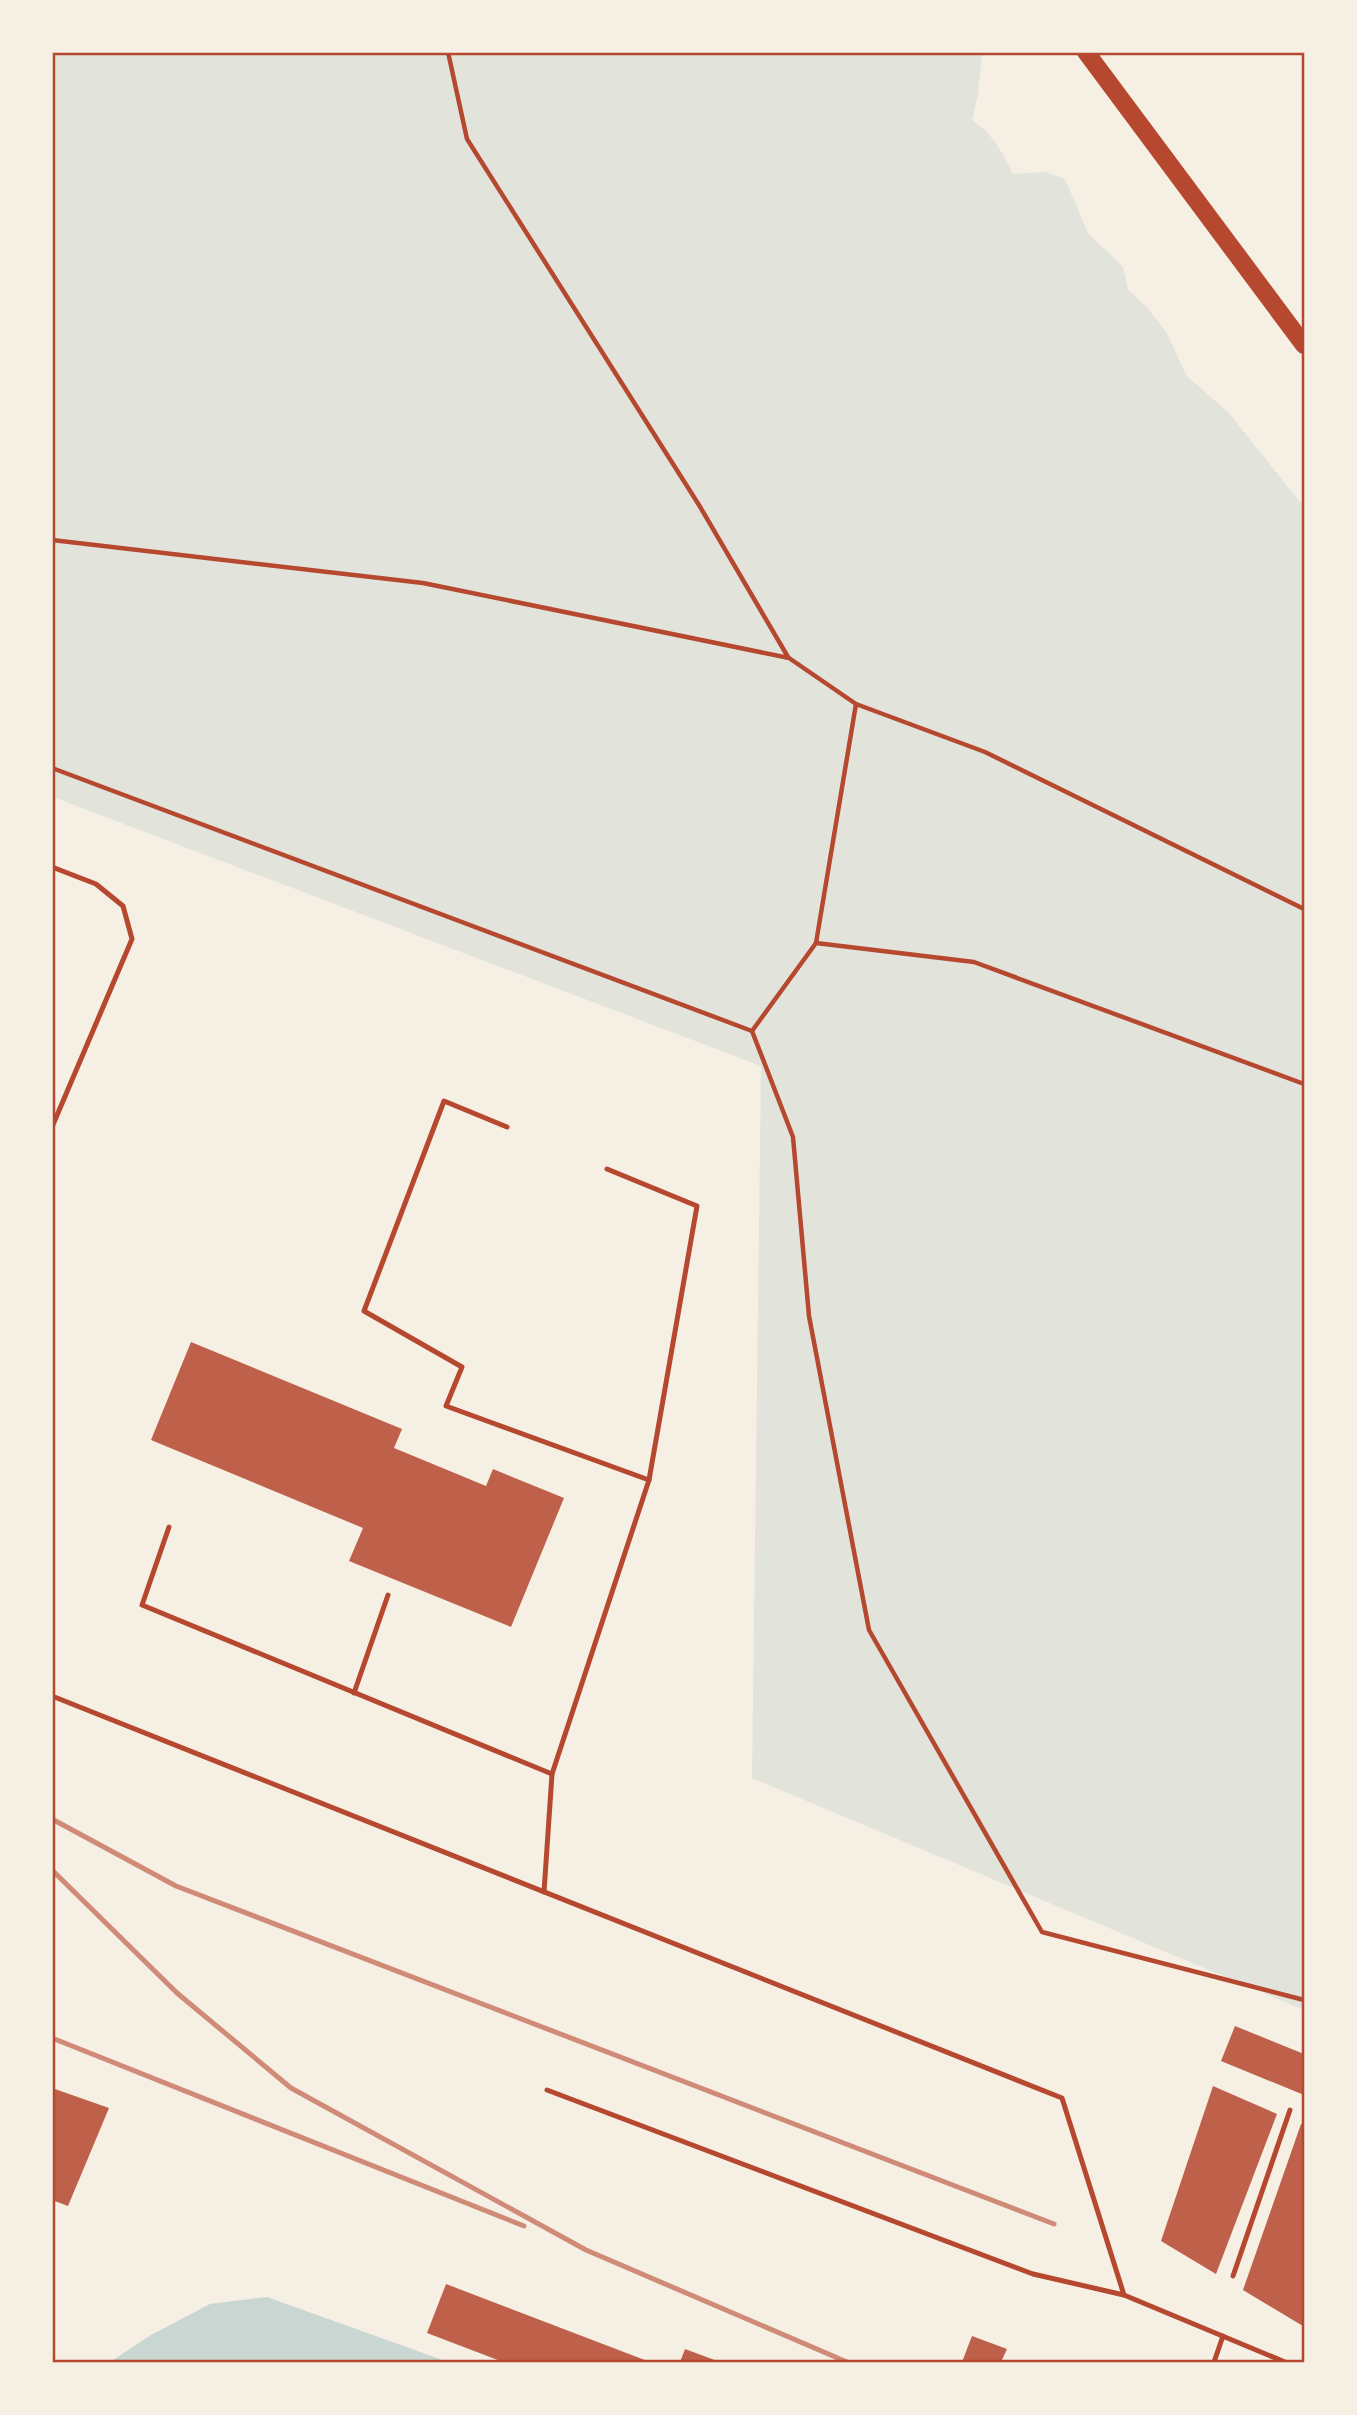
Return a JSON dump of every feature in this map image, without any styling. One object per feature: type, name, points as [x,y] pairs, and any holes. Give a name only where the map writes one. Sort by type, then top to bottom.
[{"type":"main road","points":[[1086,52],[1304,345]]},
{"type":"lane","points":[[52,867],[96,884],[123,905],[132,939],[52,1127]]},
{"type":"lane","points":[[507,1127],[444,1101],[364,1311],[463,1367],[446,1406],[649,1480]]},
{"type":"lane","points":[[544,1892],[552,1774],[649,1480],[697,1206],[607,1168]]},
{"type":"lane","points":[[169,1527],[142,1605],[552,1774]]},
{"type":"lane","points":[[354,1693],[388,1594]]},
{"type":"lane","points":[[52,1696],[1062,2098],[1124,2295]]},
{"type":"lane","points":[[547,2090],[1033,2274],[1124,2295],[1286,2362]]},
{"type":"lane","points":[[1233,2276],[1290,2110]]},
{"type":"lane","points":[[1214,2362],[1223,2336]]},
{"type":"path","points":[[448,52],[467,139],[699,505],[789,658]]},
{"type":"path","points":[[52,540],[423,583],[789,658],[856,704],[985,752],[1304,909]]},
{"type":"path","points":[[752,1031],[816,943],[856,704]]},
{"type":"path","points":[[52,768],[752,1031],[793,1137],[809,1316],[869,1630],[1042,1932],[1304,2000]]},
{"type":"path","points":[[816,943],[974,962],[1304,1084]]},
{"type":"shaded area","points":[[52,53],[982,53],[978,95],[972,120],[991,137],[1013,174],[1045,172],[1065,179],[1088,233],[1123,267],[1128,290],[1146,306],[1166,332],[1187,376],[1228,412],[1304,507],[1304,2010],[752,1778],[761,1066],[53,797]]},
{"type":"shaded area","points":[[267,2297],[448,2362],[110,2362],[151,2335],[210,2304]]},
{"type":"building","points":[[191,1342],[402,1429],[394,1448],[486,1486],[493,1469],[564,1498],[511,1627],[349,1561],[363,1528],[151,1440]]},
{"type":"building","points":[[1235,2026],[1304,2054],[1304,2095],[1221,2061]]},
{"type":"building","points":[[1213,2086],[1277,2114],[1216,2274],[1161,2241]]},
{"type":"building","points":[[52,2088],[109,2108],[68,2206],[52,2200]]},
{"type":"building","points":[[1301,2124],[1304,2125],[1303,2326],[1243,2290]]},
{"type":"building","points":[[446,2284],[650,2362],[503,2362],[427,2333]]},
{"type":"building","points":[[972,2336],[1007,2349],[1001,2362],[962,2362]]},
{"type":"building","points":[[685,2349],[720,2362],[680,2362]]},
{"type":"railway","points":[[52,1819],[176,1886],[1054,2224]]},
{"type":"railway","points":[[52,1870],[177,1993],[291,2088],[586,2250],[847,2362]]},
{"type":"railway","points":[[52,2038],[524,2226]]}]
